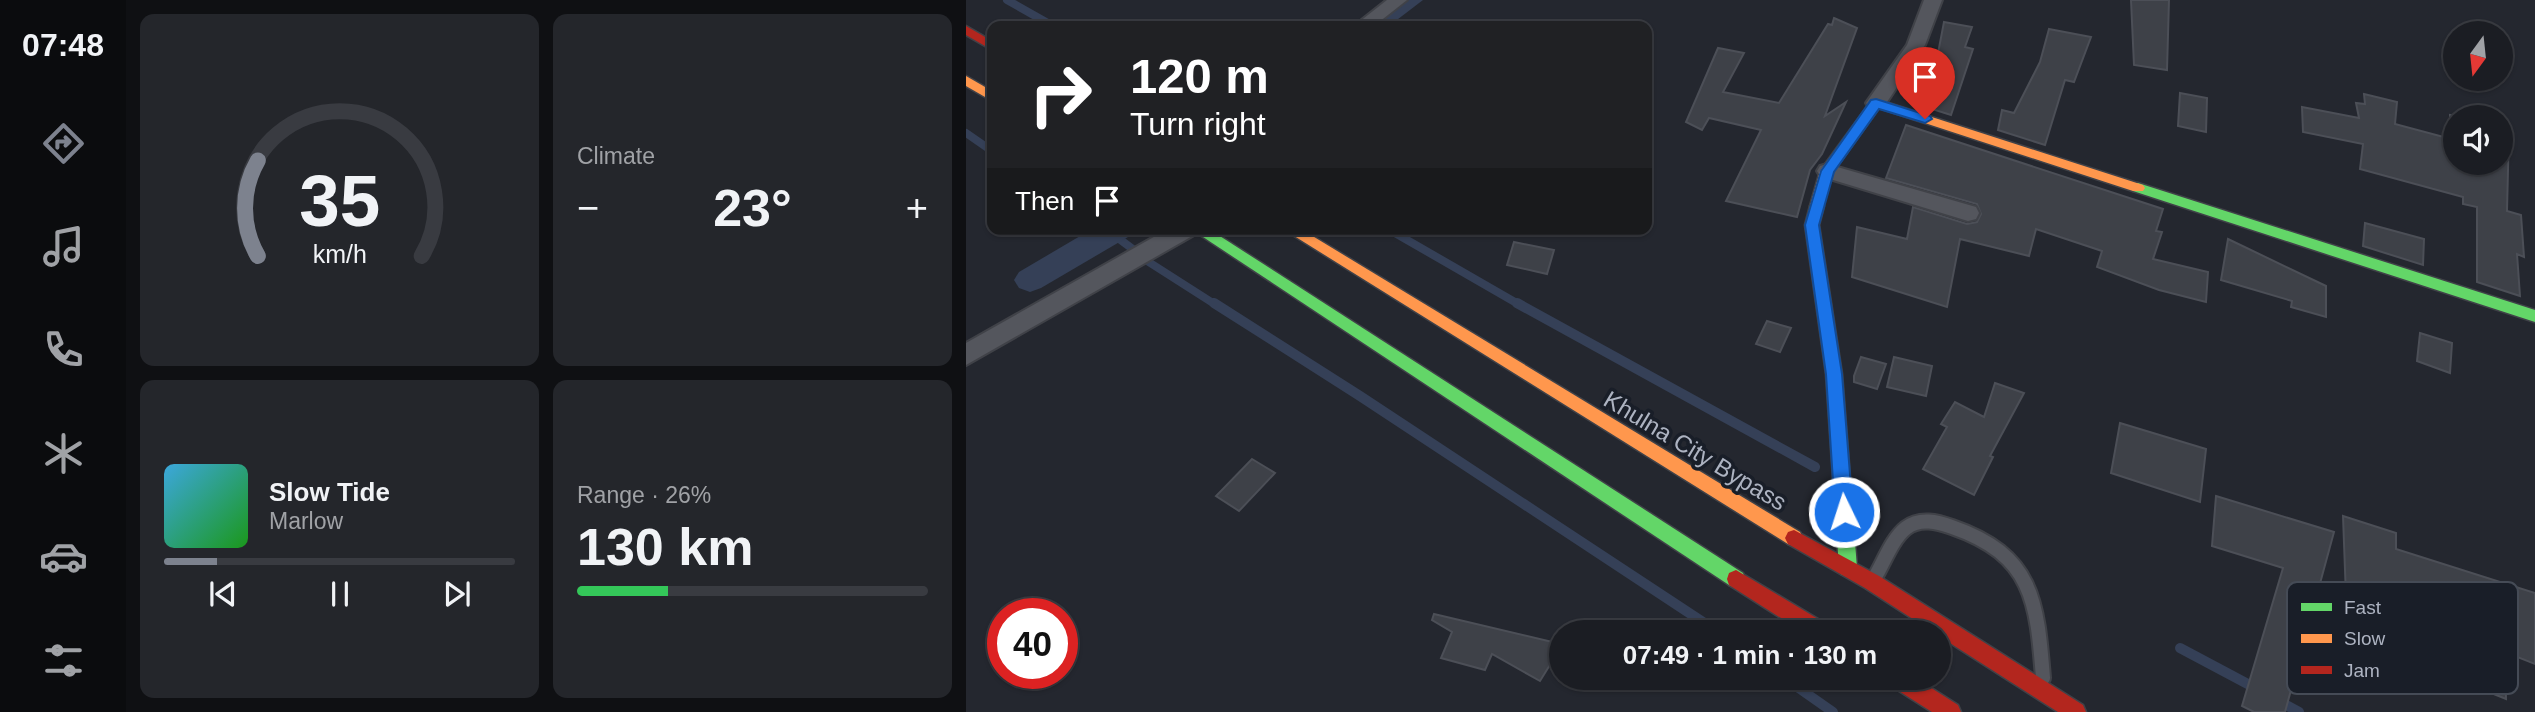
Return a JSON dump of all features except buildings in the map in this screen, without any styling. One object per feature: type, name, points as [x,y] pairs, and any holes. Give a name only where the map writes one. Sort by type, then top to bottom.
[{"type":"main road","points":[[966,30],[987,43]]},
{"type":"main road","points":[[966,80],[987,94]]},
{"type":"main road","points":[[1848,568],[1834,374],[1812,225],[1827,171],[1876,103],[2535,316]]},
{"type":"main road","points":[[1207,235],[1802,620]]},
{"type":"main road","name":"Khulna City Bypass","points":[[1300,235],[1754,515],[1872,582],[2076,712]]},
{"type":"main road","points":[[1916,690],[1951,712]]},
{"type":"street","points":[[1370,21],[1398,0]]},
{"type":"street","points":[[1876,103],[1916,44],[1933,0]]},
{"type":"street","points":[[1827,171],[1968,213]]},
{"type":"street","points":[[966,355],[1176,235]]},
{"type":"lane","points":[[1872,582],[1906,527],[1923,520],[1968,531],[1993,544],[2017,564],[2028,584],[2040,629],[2044,692]]},
{"type":"waterway","points":[[1007,0],[1044,21]]},
{"type":"waterway","points":[[1380,21],[1388,13],[1411,0]]},
{"type":"waterway","points":[[966,133],[987,148]]},
{"type":"waterway","points":[[1030,280],[1107,235]]},
{"type":"waterway","points":[[1114,235],[1134,250]]},
{"type":"waterway","points":[[1398,235],[1520,305]]},
{"type":"waterway","points":[[1144,259],[1216,305]]},
{"type":"waterway","points":[[1214,303],[1700,620]]},
{"type":"waterway","points":[[1517,303],[1815,467]]},
{"type":"waterway","points":[[2180,648],[2259,690]]},
{"type":"waterway","points":[[1802,690],[1833,712]]},
{"type":"waterway","points":[[2275,699],[2299,712]]},
{"type":"traffic: fast","points":[[2138,188],[2535,316]]},
{"type":"traffic: fast","points":[[1817,206],[1812,225],[1834,374],[1848,568]]},
{"type":"traffic: fast","points":[[1207,235],[1736,579]]},
{"type":"traffic: slow","points":[[966,80],[987,94]]},
{"type":"traffic: slow","points":[[1817,206],[1827,171],[1876,103],[2138,188]]},
{"type":"traffic: slow","points":[[1300,235],[1794,538]]},
{"type":"traffic: jam","points":[[966,30],[987,43]]},
{"type":"traffic: jam","points":[[1794,538],[1872,582],[2076,712]]},
{"type":"traffic: jam","points":[[1736,579],[1802,620]]},
{"type":"traffic: jam","points":[[1916,690],[1951,712]]},
{"type":"route","points":[[1844,512],[1834,374],[1812,225],[1827,171],[1876,103],[1925,119]]}]
